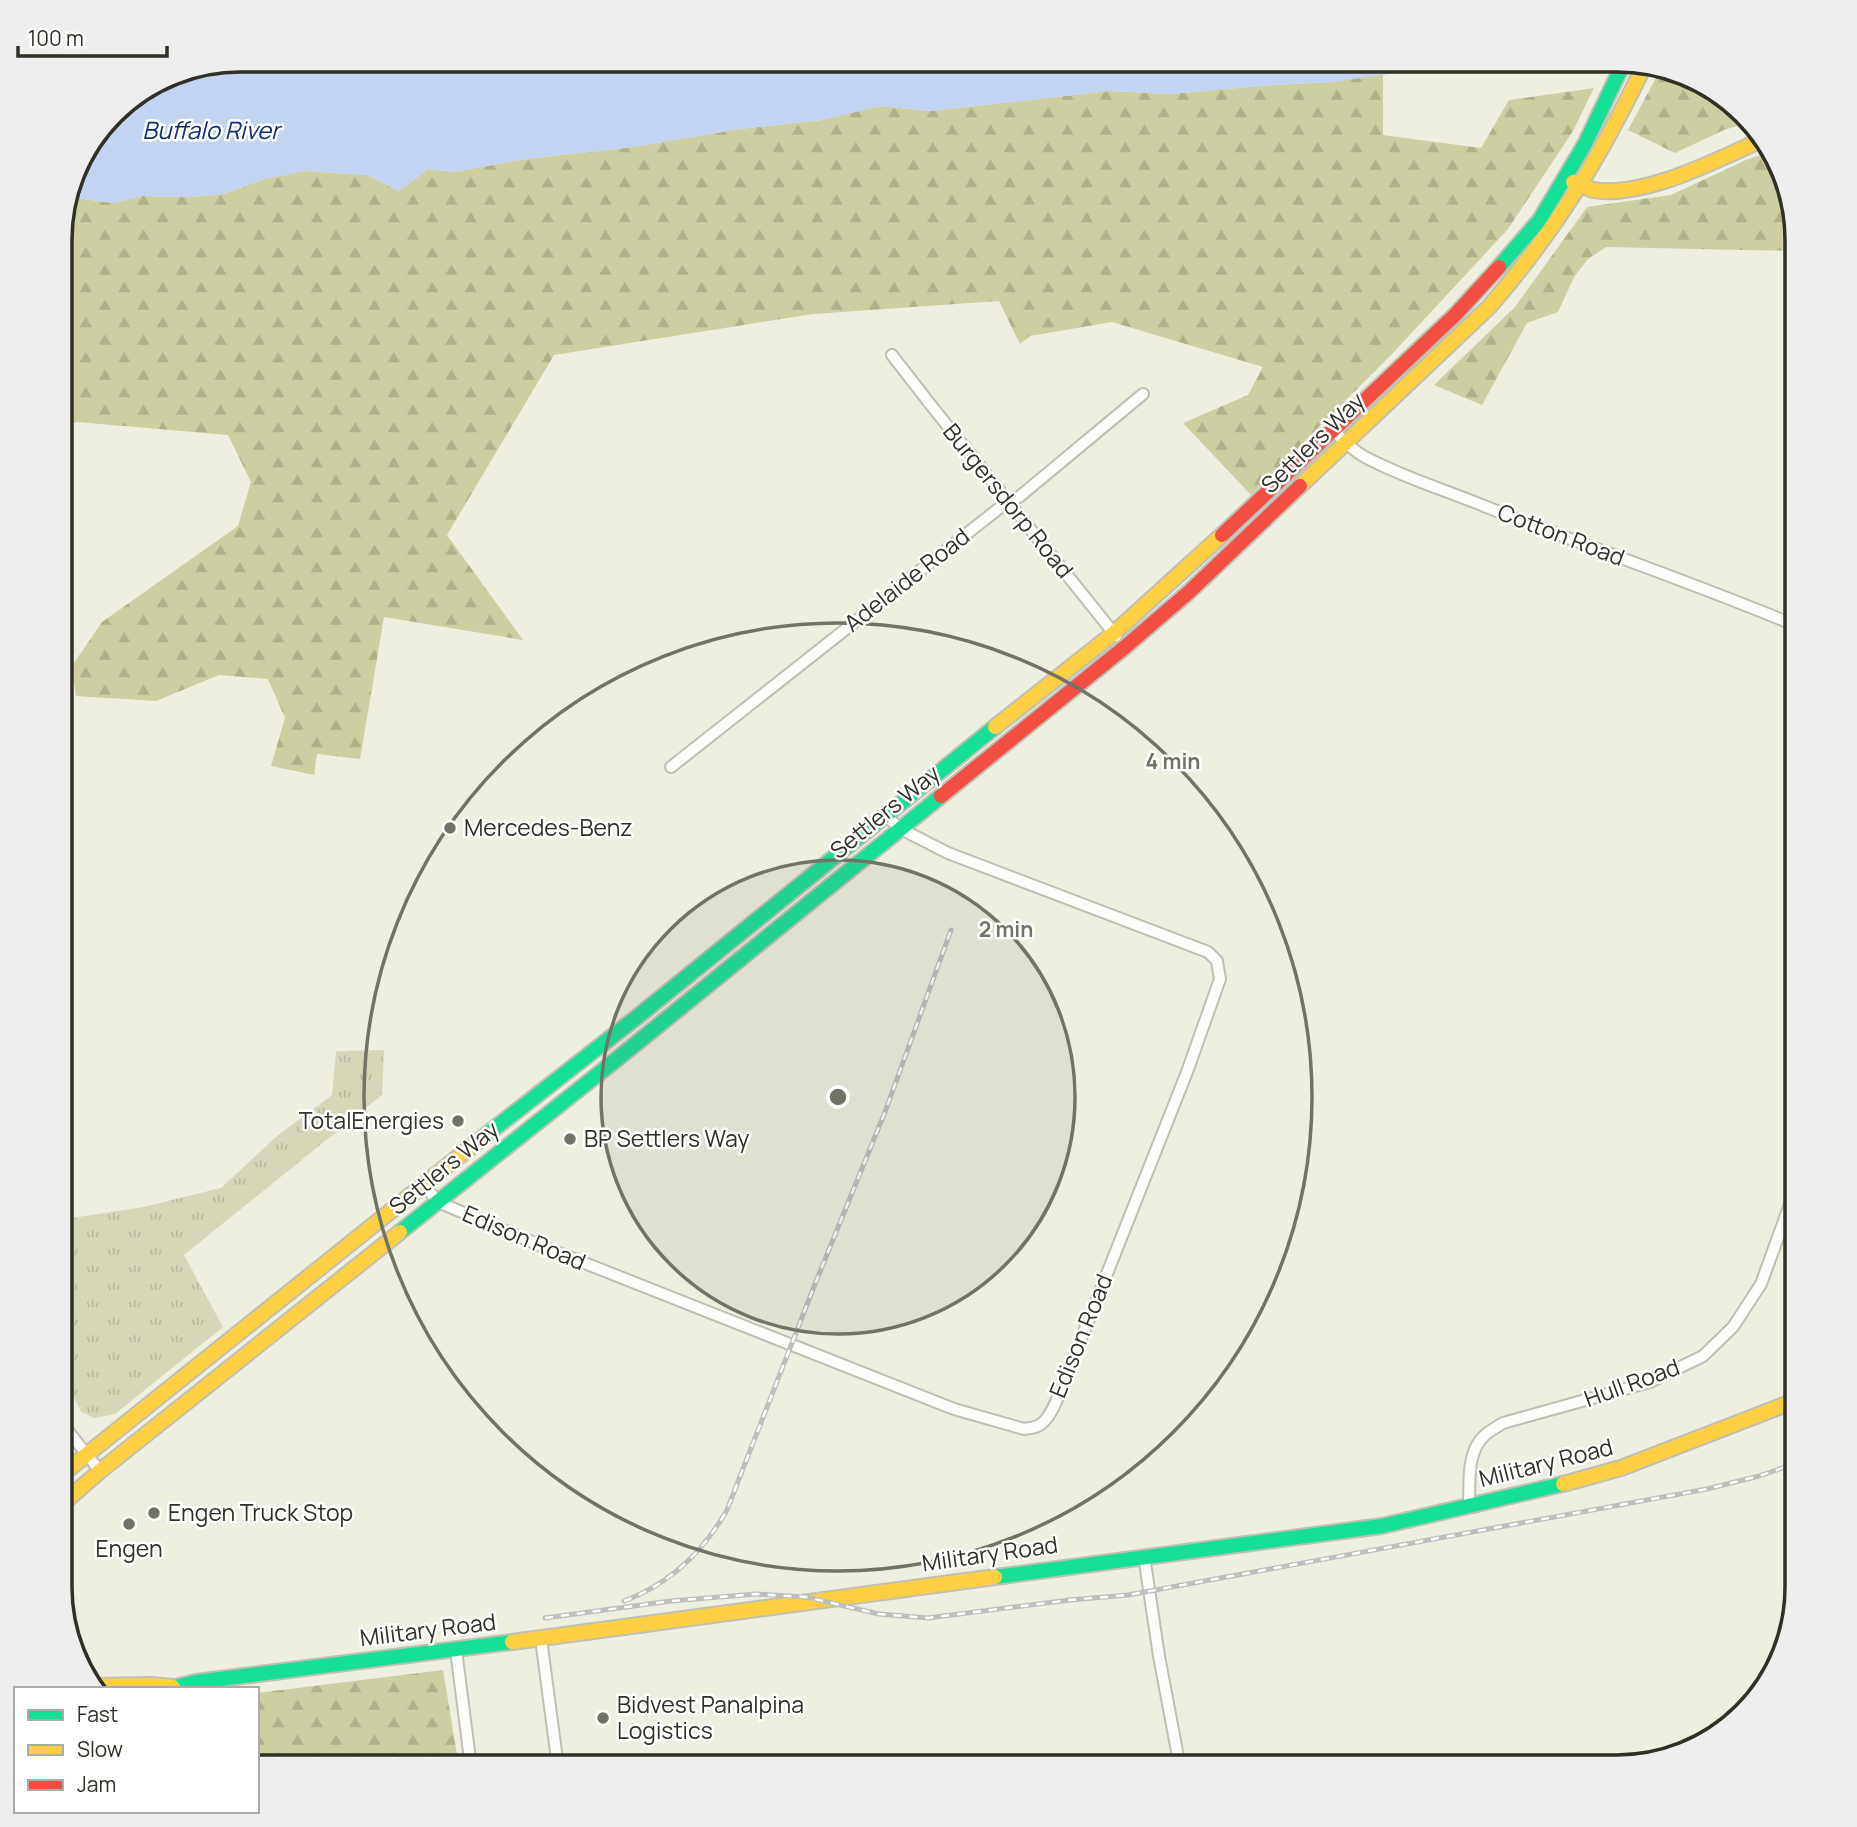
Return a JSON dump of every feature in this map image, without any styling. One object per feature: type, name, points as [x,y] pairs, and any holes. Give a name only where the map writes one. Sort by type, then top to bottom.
[{"type":"main road","name":"Settlers Way","points":[[72,1466],[637,1017],[1114,633],[1200,556],[1481,288],[1538,221],[1585,144],[1619,72]]},
{"type":"main road","name":"Settlers Way","points":[[72,1496],[901,829],[1189,592],[1489,307],[1517,276],[1552,230],[1604,148],[1640,74]]},
{"type":"main road","points":[[1565,178],[1580,187],[1593,190],[1636,188],[1689,171],[1754,143]]},
{"type":"main road","name":"Military Road","points":[[174,1687],[1382,1526],[1558,1486],[1621,1468],[1785,1405]]},
{"type":"main road","name":"Military Road","points":[[105,1686],[163,1687]]},
{"type":"street","name":"Burgersdorp Road","points":[[892,355],[1125,647]]},
{"type":"street","name":"Adelaide Road","points":[[671,767],[1007,502],[1019,497],[1143,394]]},
{"type":"street","name":"Cotton Road","points":[[1332,430],[1365,457],[1396,471],[1785,621]]},
{"type":"street","name":"Edison Road","points":[[424,1185],[438,1202],[544,1247],[954,1409],[1024,1429],[1041,1424],[1068,1372],[1187,1072],[1220,979],[1219,966],[1208,952],[948,853],[901,829],[885,815]]},
{"type":"street","name":"Hull Road","points":[[1469,1507],[1474,1451],[1482,1437],[1503,1423],[1650,1382],[1703,1356],[1733,1327],[1761,1284],[1785,1218]]},
{"type":"street","points":[[72,1436],[100,1471]]},
{"type":"street","points":[[1144,1556],[1178,1755]]},
{"type":"street","points":[[541,1639],[556,1755]]},
{"type":"street","points":[[456,1650],[469,1755]]},
{"type":"green space","points":[[1383,74],[1383,135],[1481,148],[1509,100],[1594,88],[1573,131],[1508,229],[1392,354],[1251,495],[1183,423],[1248,395],[1263,367],[1112,322],[1030,336],[1020,344],[999,301],[813,314],[554,355],[447,535],[523,640],[384,617],[360,759],[317,754],[314,775],[271,766],[285,718],[268,679],[219,675],[156,701],[76,696],[72,666],[102,622],[238,526],[251,482],[228,435],[77,422],[72,424],[72,229],[77,198],[113,203],[142,196],[190,197],[224,194],[264,179],[304,171],[367,175],[399,191],[428,169],[454,172],[525,159],[633,147],[740,129],[822,120],[880,106],[930,111],[1109,91],[1170,94],[1332,82]]},
{"type":"green space","points":[[1657,76],[1701,94],[1739,125],[1675,153],[1628,130]]},
{"type":"green space","points":[[1762,155],[1768,166],[1782,207],[1785,251],[1606,247],[1588,259],[1574,277],[1558,312],[1527,323],[1482,405],[1434,385],[1515,307],[1587,207],[1671,195]]},
{"type":"green space","points":[[384,1050],[382,1095],[184,1255],[223,1327],[115,1414],[94,1418],[81,1412],[72,1394],[72,1218],[143,1207],[221,1188],[277,1136],[332,1095],[336,1051]]},
{"type":"green space","points":[[443,1670],[457,1755],[259,1755],[259,1693]]},
{"type":"water","name":"Buffalo River","points":[[229,72],[1404,72],[1332,82],[1170,94],[1109,91],[930,111],[880,106],[822,120],[740,129],[633,147],[525,159],[454,172],[428,169],[399,191],[367,175],[304,171],[264,179],[224,194],[190,197],[142,196],[113,203],[77,198],[94,156],[121,121],[156,94],[197,77]]},
{"type":"railway","points":[[624,1601],[656,1586],[684,1565],[707,1540],[727,1510],[885,1112],[951,930]]},
{"type":"railway","points":[[545,1618],[671,1601],[756,1594],[806,1597],[879,1614],[928,1618],[1128,1595],[1707,1489],[1785,1467]]},
{"type":"traffic: fast","points":[[1499,267],[1539,221],[1585,144],[1619,72]]},
{"type":"traffic: fast","points":[[477,1142],[637,1017],[995,727]]},
{"type":"traffic: fast","points":[[400,1232],[941,796]]},
{"type":"traffic: fast","points":[[995,1577],[1382,1526],[1563,1484]]},
{"type":"traffic: fast","points":[[175,1687],[196,1682],[512,1642]]},
{"type":"traffic: slow","points":[[1300,486],[1489,307],[1513,278],[1576,191],[1640,74]]},
{"type":"traffic: slow","points":[[1573,182],[1593,190],[1635,189],[1680,175],[1754,143]]},
{"type":"traffic: slow","points":[[995,727],[1114,633],[1222,535]]},
{"type":"traffic: slow","points":[[72,1466],[477,1142]]},
{"type":"traffic: slow","points":[[72,1496],[400,1232]]},
{"type":"traffic: slow","points":[[1563,1484],[1621,1468],[1785,1405]]},
{"type":"traffic: slow","points":[[512,1642],[995,1577]]},
{"type":"traffic: slow","points":[[105,1686],[173,1687]]},
{"type":"traffic: jam","points":[[1222,535],[1455,315],[1499,267]]},
{"type":"traffic: jam","points":[[941,796],[1189,592],[1300,486]]},
{"type":"place","name":"Mercedes-Benz","points":[[450,828]]},
{"type":"place","name":"TotalEnergies","points":[[458,1121]]},
{"type":"place","name":"BP Settlers Way","points":[[570,1139]]},
{"type":"place","name":"Engen Truck Stop","points":[[154,1513]]},
{"type":"place","name":"Engen","points":[[129,1524]]},
{"type":"place","name":"Bidvest Panalpina Logistics","points":[[603,1718]]}]
